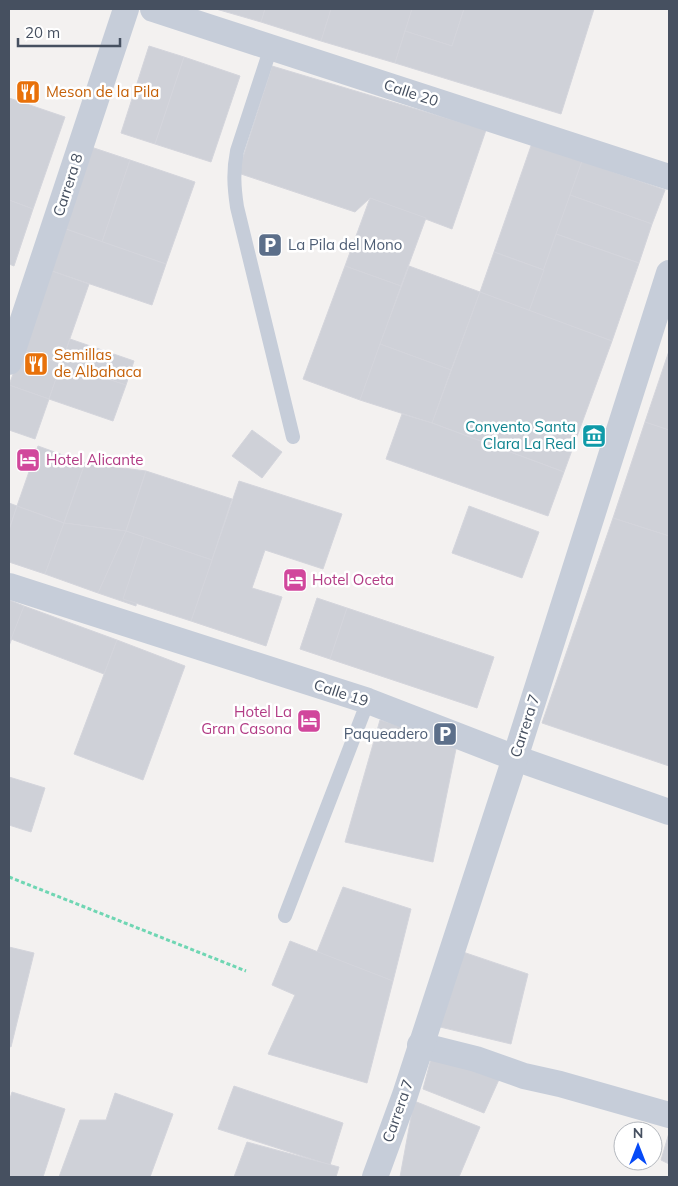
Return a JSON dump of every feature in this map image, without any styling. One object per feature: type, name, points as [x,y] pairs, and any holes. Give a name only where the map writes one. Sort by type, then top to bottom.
[{"type":"street","name":"Carrera 8","points":[[9,362],[126,9]]},
{"type":"street","name":"Calle 20","points":[[153,9],[669,177]]},
{"type":"street","name":"Carrera 7","points":[[375,1177],[405,1096],[420,1045],[515,758],[669,273]]},
{"type":"street","name":"Calle 19","points":[[9,586],[368,701],[515,758],[669,812]]},
{"type":"street","points":[[420,1045],[476,1059],[524,1076],[560,1084],[669,1115]]},
{"type":"lane","points":[[271,47],[237,151],[234,184],[237,207],[293,437]]},
{"type":"lane","points":[[285,916],[368,701]]},
{"type":"path","points":[[9,877],[246,971]]},
{"type":"building","points":[[216,9],[265,9],[261,22]]},
{"type":"building","points":[[265,9],[331,9],[321,41],[261,22]]},
{"type":"building","points":[[331,9],[412,9],[395,63],[321,41]]},
{"type":"building","points":[[412,9],[464,9],[452,46],[405,31]]},
{"type":"building","points":[[464,9],[594,9],[561,114],[395,63],[405,31],[452,46]]},
{"type":"building","points":[[149,46],[184,57],[155,144],[121,133]]},
{"type":"building","points":[[184,57],[240,76],[211,162],[155,144]]},
{"type":"building","points":[[272,66],[486,130],[452,229],[370,198],[355,212],[238,173]]},
{"type":"building","points":[[9,98],[65,117],[33,209],[9,200]]},
{"type":"building","points":[[532,143],[582,161],[544,270],[494,252]]},
{"type":"building","points":[[91,147],[130,160],[102,242],[63,228]]},
{"type":"building","points":[[130,160],[195,182],[166,264],[102,242]]},
{"type":"building","points":[[582,161],[665,190],[652,224],[570,195]]},
{"type":"building","points":[[570,195],[652,224],[639,263],[556,234]]},
{"type":"building","points":[[370,198],[426,218],[401,286],[345,266]]},
{"type":"building","points":[[9,200],[33,209],[14,266],[9,264]]},
{"type":"building","points":[[63,228],[166,264],[152,305],[49,270]]},
{"type":"building","points":[[556,234],[639,263],[612,341],[529,311]]},
{"type":"building","points":[[494,252],[544,270],[529,311],[480,292]]},
{"type":"building","points":[[345,266],[401,286],[360,400],[303,379]]},
{"type":"building","points":[[409,266],[480,292],[451,370],[380,344]]},
{"type":"building","points":[[49,270],[89,284],[61,364],[22,350]]},
{"type":"building","points":[[480,292],[612,341],[564,472],[432,423]]},
{"type":"building","points":[[70,339],[134,361],[126,385],[61,364]]},
{"type":"building","points":[[380,344],[451,370],[432,423],[360,400]]},
{"type":"building","points":[[22,350],[61,364],[49,399],[9,385]]},
{"type":"building","points":[[669,351],[669,430],[645,422]]},
{"type":"building","points":[[61,364],[126,385],[113,421],[49,399]]},
{"type":"building","points":[[9,385],[49,399],[35,439],[9,430]]},
{"type":"building","points":[[402,414],[432,423],[564,472],[548,516],[386,459]]},
{"type":"building","points":[[645,422],[669,430],[669,536],[613,518]]},
{"type":"building","points":[[252,430],[282,452],[262,478],[232,456]]},
{"type":"building","points":[[38,446],[85,463],[64,523],[17,506]]},
{"type":"building","points":[[85,463],[146,471],[126,531],[64,523]]},
{"type":"building","points":[[146,471],[232,499],[212,560],[126,531]]},
{"type":"building","points":[[239,481],[342,514],[323,569],[265,550],[252,588],[282,597],[266,646],[191,621]]},
{"type":"building","points":[[9,503],[17,506],[9,530]]},
{"type":"building","points":[[17,506],[64,523],[45,574],[9,562],[9,530]]},
{"type":"building","points":[[469,506],[539,532],[522,578],[452,553]]},
{"type":"building","points":[[613,518],[669,536],[669,766],[542,723]]},
{"type":"building","points":[[64,523],[126,531],[98,593],[45,574]]},
{"type":"building","points":[[126,531],[144,537],[136,606],[98,593]]},
{"type":"building","points":[[144,537],[212,560],[191,621],[123,599]]},
{"type":"building","points":[[317,598],[347,608],[330,659],[300,649]]},
{"type":"building","points":[[9,600],[24,606],[9,646]]},
{"type":"building","points":[[24,606],[117,640],[104,674],[11,639]]},
{"type":"building","points":[[347,608],[494,657],[477,708],[330,659]]},
{"type":"building","points":[[117,640],[185,666],[143,780],[74,754]]},
{"type":"building","points":[[380,720],[457,744],[433,862],[345,842]]},
{"type":"building","points":[[9,777],[45,788],[31,832],[9,825]]},
{"type":"building","points":[[343,887],[411,909],[393,981],[317,952]]},
{"type":"building","points":[[290,941],[393,981],[367,1083],[268,1054],[295,995],[272,985]]},
{"type":"building","points":[[9,947],[34,953],[11,1047],[9,1046]]},
{"type":"building","points":[[460,951],[528,974],[511,1044],[436,1026]]},
{"type":"building","points":[[432,1055],[501,1075],[484,1113],[423,1089]]},
{"type":"building","points":[[234,1086],[343,1123],[330,1165],[218,1129]]},
{"type":"building","points":[[12,1092],[65,1109],[43,1177],[9,1177],[9,1102]]},
{"type":"building","points":[[115,1093],[173,1114],[150,1177],[59,1177],[80,1120],[106,1120]]},
{"type":"building","points":[[414,1101],[480,1127],[459,1177],[400,1177]]},
{"type":"building","points":[[669,1133],[669,1164],[663,1161],[663,1153]]},
{"type":"building","points":[[247,1142],[339,1167],[336,1177],[234,1177]]},
{"type":"place","name":"Meson de la Pila","points":[[28,92]]},
{"type":"place","name":"La Pila del Mono","points":[[270,245]]},
{"type":"place","name":"Semillas de Albahaca","points":[[36,364]]},
{"type":"place","name":"Convento Santa Clara La Real","points":[[594,436]]},
{"type":"place","name":"Hotel Alicante","points":[[28,460]]},
{"type":"place","name":"Hotel Oceta","points":[[295,580]]},
{"type":"place","name":"Hotel La Gran Casona","points":[[309,721]]},
{"type":"place","name":"Paqueadero","points":[[445,734]]}]
